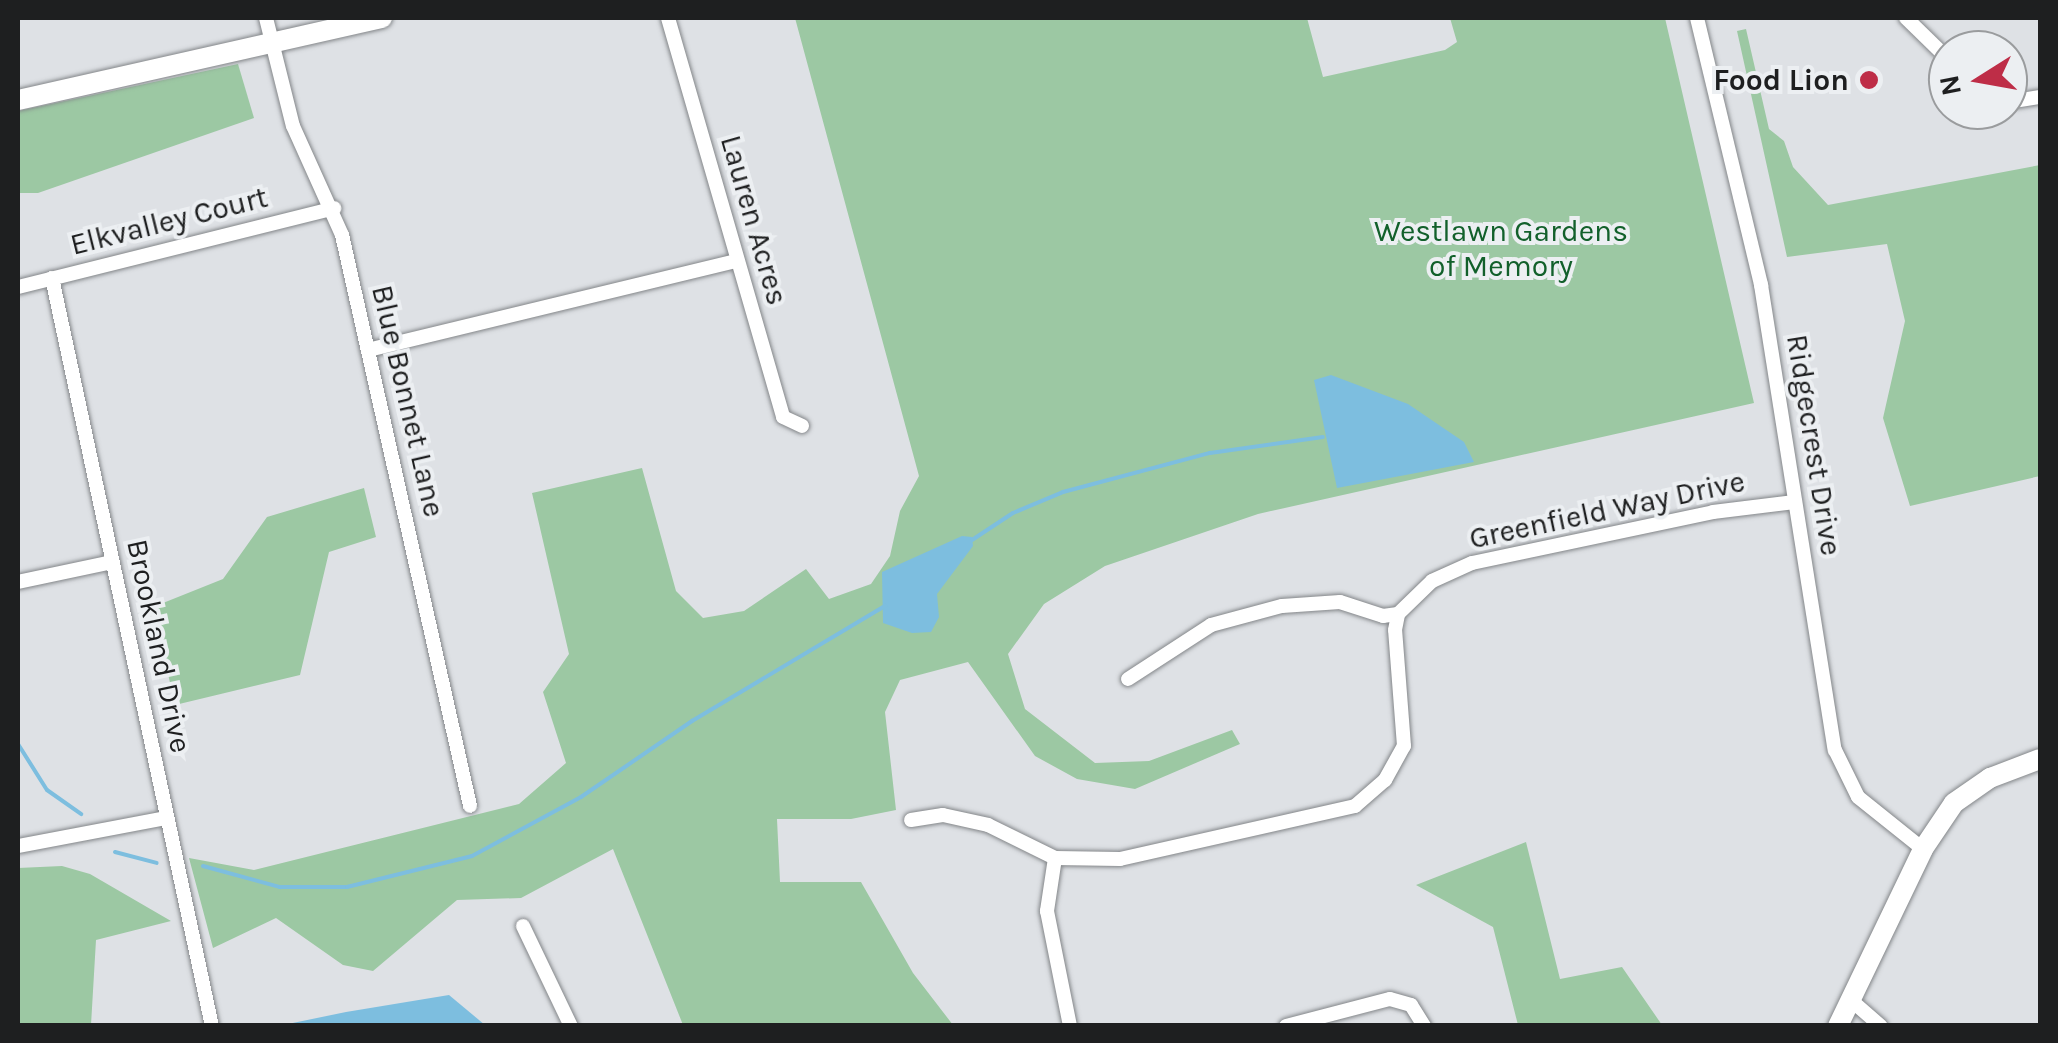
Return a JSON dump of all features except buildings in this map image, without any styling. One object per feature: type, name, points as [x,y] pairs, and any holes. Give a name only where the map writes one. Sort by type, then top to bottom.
[{"type":"main road","points":[[18,100],[382,18]]},
{"type":"main road","points":[[1838,1026],[1923,849],[1964,795],[2040,759]]},
{"type":"street","name":"Blue Bonnet Lane","points":[[266,18],[293,126],[334,208],[470,806]]},
{"type":"street","name":"Lauren Acres","points":[[668,18],[783,417],[802,426]]},
{"type":"street","name":"Ridgecrest Drive","points":[[1699,18],[1752,234],[1841,769],[1877,816],[1923,849]]},
{"type":"street","points":[[1906,18],[1928,39]]},
{"type":"street","name":"Elkvalley Court","points":[[18,288],[334,208]]},
{"type":"street","points":[[368,350],[737,260]]},
{"type":"street","name":"Brookland Drive","points":[[52,278],[212,1026]]},
{"type":"street","name":"Greenfield Way Drive","points":[[1398,614],[1432,581],[1472,563],[1713,512],[1794,502]]},
{"type":"street","points":[[18,582],[112,562]]},
{"type":"street","points":[[911,820],[943,815],[988,825],[1056,858],[1120,859],[1355,806],[1386,780],[1404,746],[1398,614],[1383,616],[1340,602],[1282,606],[1211,625],[1128,679]]},
{"type":"street","points":[[18,846],[166,818]]},
{"type":"street","points":[[1056,858],[1047,911],[1070,1026]]},
{"type":"street","points":[[524,926],[571,1026]]},
{"type":"street","points":[[1286,1026],[1390,999],[1411,1005],[1424,1026]]},
{"type":"street","points":[[1852,1001],[1882,1026]]},
{"type":"green space","name":"Westlawn Gardens of Memory","points":[[795,18],[1307,18],[1323,77],[1445,50],[1457,42],[1450,18],[1665,18],[1754,403],[1258,514],[1105,566],[1044,604],[1008,654],[1025,709],[1095,763],[1149,761],[1232,730],[1240,744],[1135,789],[1077,779],[1035,756],[968,662],[900,680],[885,712],[896,810],[851,819],[777,819],[780,882],[861,882],[913,973],[953,1025],[683,1025],[613,849],[521,898],[457,900],[373,971],[343,965],[276,918],[213,948],[189,858],[254,870],[519,804],[566,763],[543,692],[569,654],[532,493],[642,468],[676,591],[703,618],[744,611],[806,569],[829,599],[871,584],[890,556],[900,511],[919,476]]},
{"type":"green space","points":[[1746,29],[1769,129],[1784,141],[1793,167],[1828,205],[2040,165],[2040,476],[1910,506],[1883,418],[1905,321],[1887,244],[1787,257],[1737,31]]},
{"type":"green space","points":[[238,64],[254,118],[38,193],[18,193],[18,111]]},
{"type":"green space","points":[[364,488],[376,537],[329,552],[300,675],[175,705],[153,607],[223,579],[267,517]]},
{"type":"green space","points":[[1526,842],[1560,979],[1622,967],[1662,1025],[1518,1025],[1493,927],[1416,885]]},
{"type":"green space","points":[[62,866],[90,874],[171,921],[96,940],[91,1025],[18,1025],[18,868]]},
{"type":"water","points":[[1331,375],[1408,404],[1464,442],[1474,462],[1337,488],[1314,380]]},
{"type":"water","points":[[962,536],[972,537],[973,546],[937,594],[939,617],[931,632],[912,633],[883,623],[882,572]]},
{"type":"water","points":[[449,995],[485,1025],[283,1025],[346,1012]]},
{"type":"waterway","points":[[972,540],[1013,513],[1063,492],[1210,453],[1323,437]]},
{"type":"waterway","points":[[203,866],[280,887],[347,887],[472,856],[581,797],[692,721],[885,606]]},
{"type":"waterway","points":[[18,744],[47,790],[81,814]]},
{"type":"waterway","points":[[115,852],[157,863]]},
{"type":"place","name":"Food Lion","points":[[1869,80]]}]
